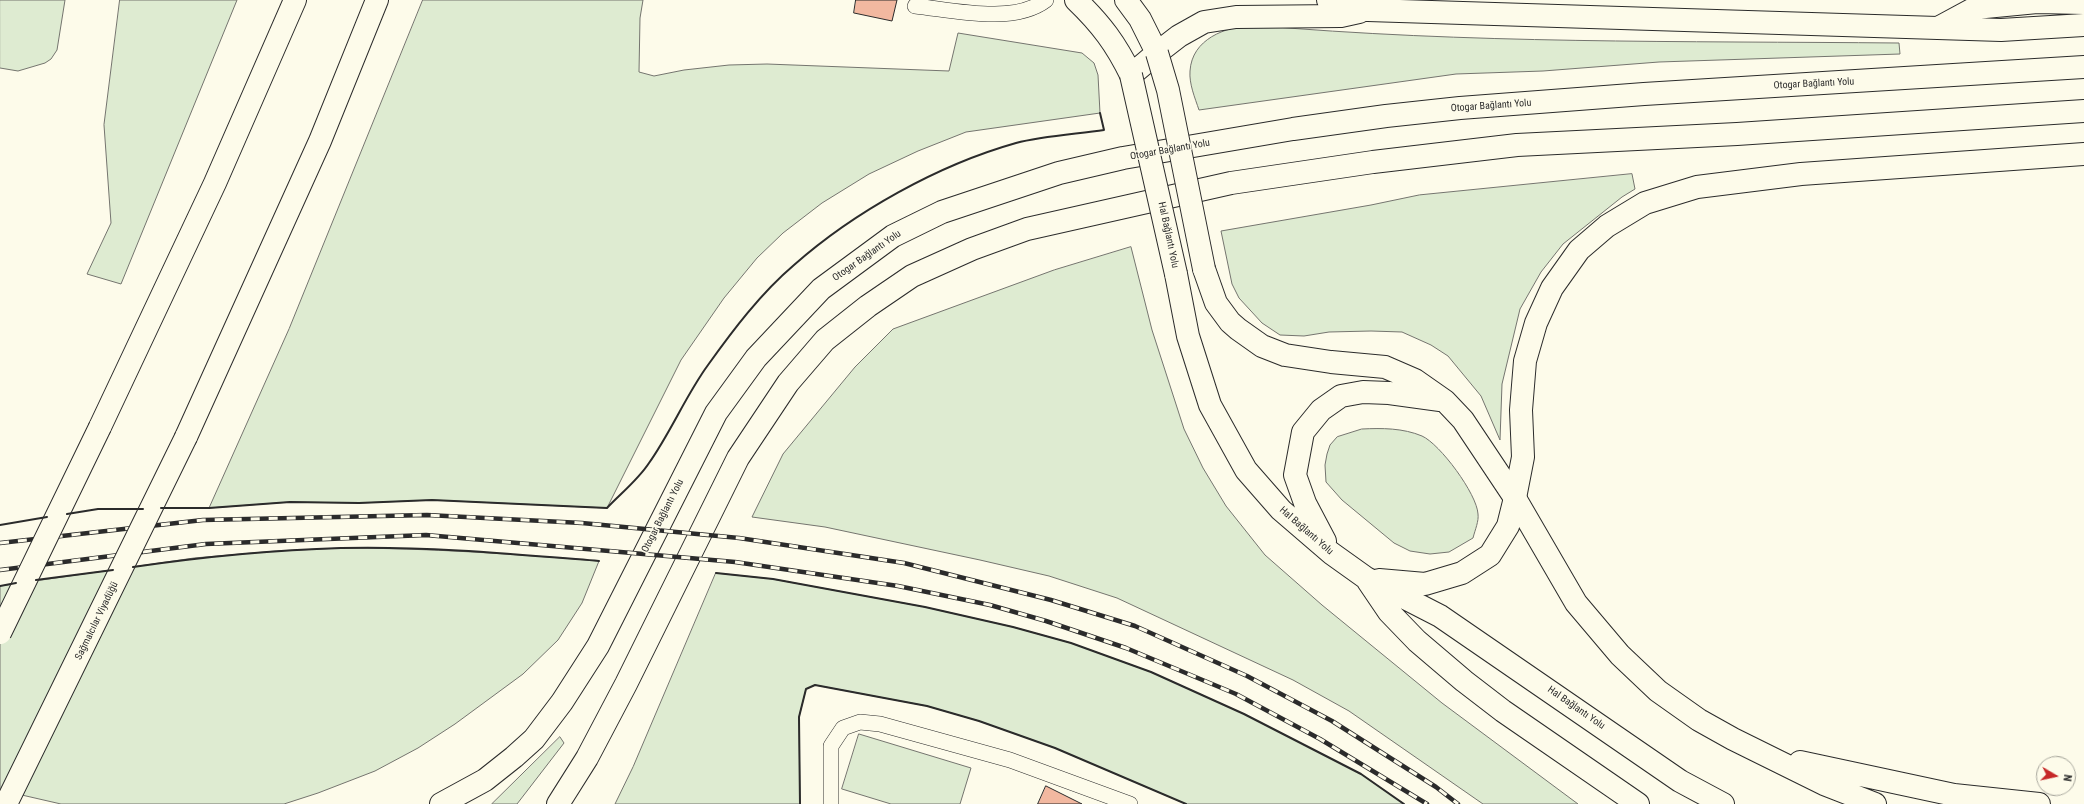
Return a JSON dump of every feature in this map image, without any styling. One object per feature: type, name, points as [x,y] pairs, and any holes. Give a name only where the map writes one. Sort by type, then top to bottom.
[{"type":"main road","points":[[0,633],[100,427],[215,183],[295,0]]},
{"type":"main road","name":"Sağmalcılar Viyadüğü","points":[[6,804],[186,437],[320,141],[377,0]]},
{"type":"main road","name":"Hal Bağlantı Yolu","points":[[1076,0],[1098,22],[1119,50],[1131,75],[1176,274],[1188,336],[1199,374],[1210,405],[1226,437],[1246,470],[1281,510],[1331,553],[1366,578],[1440,616],[1680,781],[1723,804]]},
{"type":"main road","points":[[1126,0],[1140,19],[1157,53],[1168,90],[1204,269],[1216,303],[1230,322],[1238,330],[1262,346],[1285,355],[1331,362],[1385,367],[1415,380],[1445,401],[1463,420],[1514,498],[1576,603],[1620,655],[1658,691],[1699,720],[1733,739],[1770,755],[1824,784],[1875,804]]},
{"type":"main road","points":[[1328,0],[1368,10],[2000,30],[2084,25]]},
{"type":"main road","points":[[1938,28],[1975,8],[2037,2],[2084,3]]},
{"type":"main road","points":[[1131,75],[1179,36],[1204,22],[1236,17],[1341,16],[1368,10]]},
{"type":"main road","name":"Otogar Bağlantı Yolu","points":[[442,804],[485,780],[534,739],[562,702],[598,646],[716,413],[756,358],[821,288],[893,236],[942,212],[1059,173],[1123,158],[1293,129],[1386,116],[1460,108],[1636,95],[2084,67]]},
{"type":"main road","points":[[558,804],[587,758],[626,684],[738,458],[788,383],[825,340],[868,306],[912,276],[972,249],[1027,229],[1231,183],[1373,162],[1517,145],[1737,134],[2084,111]]},
{"type":"main road","points":[[1366,578],[1425,584],[1462,573],[1490,555],[1508,526],[1523,457],[1521,410],[1525,361],[1536,323],[1552,288],[1579,250],[1607,226],[1645,203],[1698,187],[1751,179],[1801,174],[2084,154]]},
{"type":"main road","points":[[1331,553],[1305,503],[1295,475],[1303,432],[1321,410],[1341,396],[1362,392],[1390,393],[1445,401]]},
{"type":"main road","points":[[1366,578],[1389,612],[1464,681],[1515,719],[1638,804]]},
{"type":"main road","points":[[1770,755],[1882,781],[1954,795],[2039,804]]},
{"type":"lane","points":[[914,6],[1004,15],[1038,6],[1046,0]]},
{"type":"lane","points":[[831,804],[831,746],[843,728],[860,722],[880,724],[1010,760],[1130,804]]},
{"type":"green space","points":[[0,0],[65,0],[57,50],[51,59],[45,63],[18,71],[0,68]]},
{"type":"green space","points":[[120,0],[237,0],[121,284],[87,274],[111,223],[104,125]]},
{"type":"green space","points":[[423,0],[643,0],[640,18],[639,72],[654,76],[684,70],[729,65],[767,64],[949,71],[958,33],[1082,53],[1094,63],[1098,75],[1100,113],[966,132],[918,151],[869,174],[822,203],[783,233],[757,258],[724,298],[681,360],[607,508],[432,500],[359,503],[290,502],[209,508],[289,329]]},
{"type":"green space","points":[[1252,25],[1413,36],[1494,39],[1899,43],[1900,54],[1659,62],[1543,71],[1456,74],[1199,110],[1190,81],[1192,60],[1197,51],[1203,43],[1221,32],[1242,26]]},
{"type":"green space","points":[[1632,174],[1635,189],[1622,197],[1563,244],[1541,272],[1520,309],[1502,384],[1500,440],[1481,396],[1448,356],[1431,345],[1402,332],[1329,332],[1304,336],[1280,335],[1262,323],[1239,298],[1232,284],[1221,231],[1371,205],[1419,195]]},
{"type":"green space","points":[[1131,247],[1152,330],[1184,429],[1203,468],[1226,506],[1265,555],[1322,605],[1442,703],[1578,804],[1483,804],[1349,711],[1293,680],[1117,598],[1049,576],[980,560],[825,527],[752,517],[783,454],[855,367],[893,329],[1054,270]]},
{"type":"green space","points":[[1362,429],[1407,431],[1422,436],[1430,441],[1456,470],[1465,483],[1476,505],[1478,520],[1473,538],[1449,552],[1430,554],[1410,551],[1394,543],[1342,500],[1326,482],[1325,465],[1327,454],[1330,445],[1337,437]]},
{"type":"green space","points":[[342,548],[470,552],[599,561],[582,603],[558,640],[523,674],[455,724],[418,748],[375,771],[318,793],[284,804],[61,804],[0,790],[0,586],[194,558],[276,551]]},
{"type":"green space","points":[[716,573],[773,579],[925,607],[1013,627],[1071,643],[1151,672],[1244,714],[1361,774],[1404,804],[1186,804],[1055,748],[979,721],[927,706],[815,685],[806,689],[799,717],[800,804],[615,804],[633,767]]},
{"type":"green space","points":[[859,734],[971,768],[960,804],[891,804],[842,789]]},
{"type":"green space","points":[[560,737],[564,743],[517,804],[492,804]]},
{"type":"building","points":[[856,0],[897,0],[892,21],[854,13]]},
{"type":"building","points":[[1046,786],[1082,804],[1038,804]]},
{"type":"railway","points":[[0,543],[203,520],[427,515],[582,523],[739,538],[904,563],[1051,600],[1135,626],[1247,676],[1332,721],[1436,787],[1458,804]]},
{"type":"railway","points":[[0,570],[206,544],[426,535],[735,562],[898,586],[990,605],[1046,621],[1126,648],[1236,694],[1320,739],[1427,804]]},
{"type":"wall","points":[[161,508],[209,508],[290,502],[359,503],[432,500],[607,508],[645,469],[700,377],[737,325],[782,276],[818,245],[870,209],[898,192],[957,164],[987,152],[1016,143],[1048,137],[1104,130],[1100,113]]},
{"type":"wall","points":[[67,514],[98,509],[143,509]]},
{"type":"wall","points":[[0,525],[47,517]]},
{"type":"wall","points":[[133,567],[237,554],[341,548],[438,549],[599,561]]},
{"type":"wall","points":[[36,580],[113,570]]},
{"type":"wall","points":[[716,573],[773,579],[925,607],[1013,627],[1071,643],[1151,672],[1244,714],[1361,774],[1404,804]]},
{"type":"wall","points":[[0,586],[16,583]]},
{"type":"wall","points":[[800,804],[799,717],[806,689],[815,685],[927,706],[979,721],[1055,748],[1186,804]]}]
